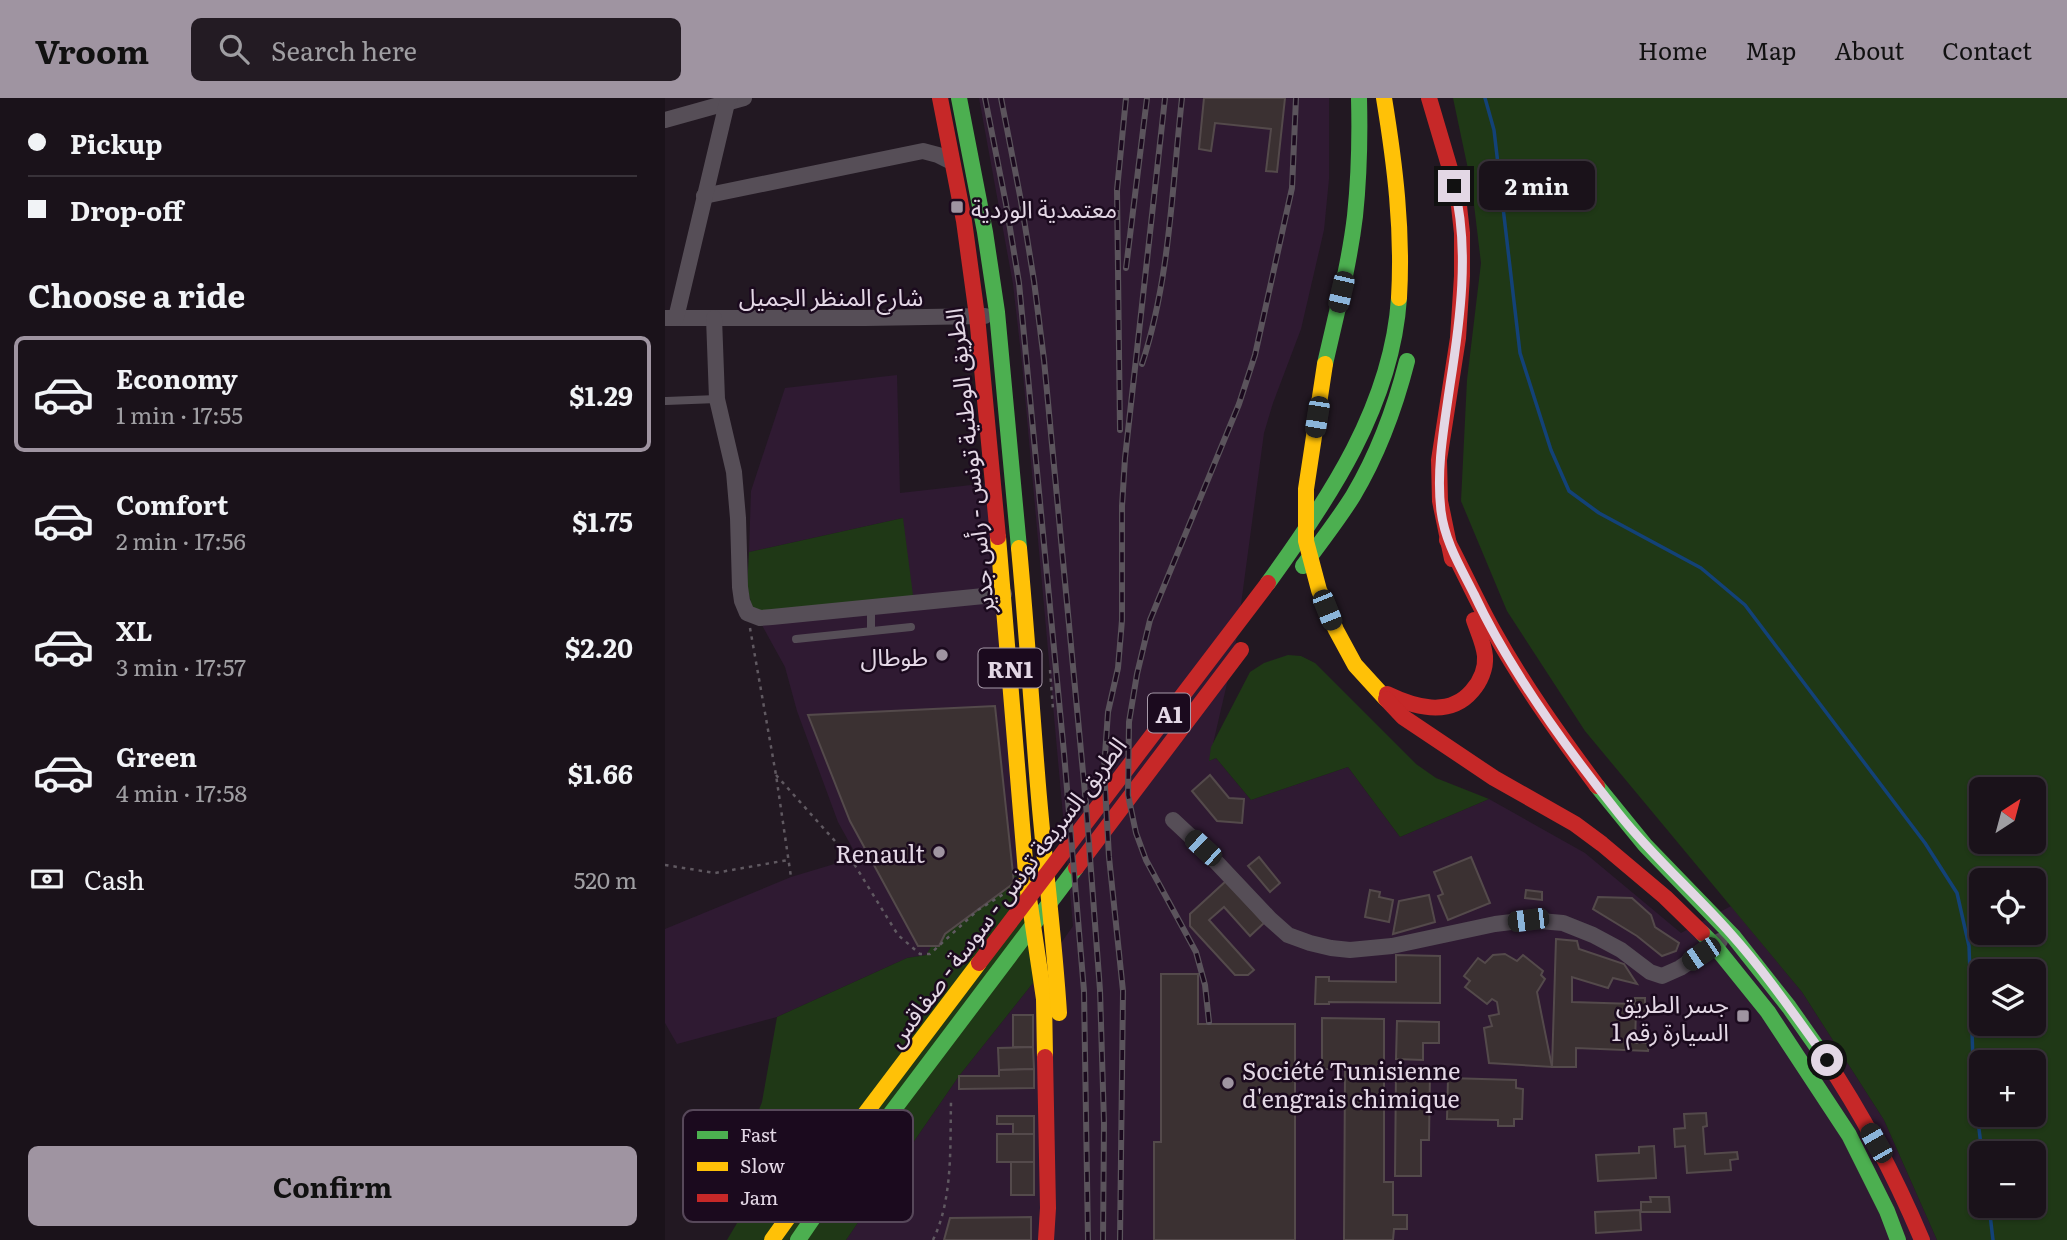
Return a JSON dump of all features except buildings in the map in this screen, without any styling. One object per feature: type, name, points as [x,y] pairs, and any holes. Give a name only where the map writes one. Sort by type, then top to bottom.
[{"type":"main road","name":"الطريق الوطنية تونس - رأس جدير","points":[[940,98],[964,221],[978,316],[1027,885],[1044,999],[1048,1208],[1046,1240]]},
{"type":"main road","name":"الطريق الوطنية تونس - رأس جدير","points":[[959,98],[985,232],[997,314],[1029,652],[1037,775],[1058,988],[1061,1240]]},
{"type":"main road","points":[[1359,98],[1355,215],[1347,266],[1324,369],[1306,489],[1306,541],[1319,590],[1336,631],[1355,665],[1403,718],[1494,778],[1575,824],[1665,897],[1714,945],[1768,1012],[1849,1135],[1887,1211],[1898,1240]]},
{"type":"main road","name":"الطريق السريعة تونس - سوسة - صفاقس","points":[[869,1110],[1288,555],[1346,467],[1385,372],[1394,333],[1402,263],[1401,222],[1384,98]]},
{"type":"main road","points":[[1378,690],[1420,708],[1448,707],[1471,694],[1482,677],[1485,657],[1482,640],[1461,589],[1447,540],[1438,480],[1460,320],[1461,248],[1459,205],[1429,98]]},
{"type":"main road","points":[[1297,574],[1343,512],[1375,454],[1389,421],[1413,340]]},
{"type":"main road","points":[[1447,540],[1496,637],[1567,744],[1620,815],[1731,934],[1784,999],[1827,1060],[1888,1163],[1922,1240]]},
{"type":"main road","name":"الطريق السريعة تونس - سوسة - صفاقس","points":[[895,1110],[1251,637]]},
{"type":"main road","name":"الطريق السريعة تونس - سوسة - صفاقس","points":[[772,1240],[785,1222]]},
{"type":"main road","name":"الطريق السريعة تونس - سوسة - صفاقس","points":[[797,1240],[810,1222]]},
{"type":"street","points":[[665,120],[722,101],[744,98]]},
{"type":"street","points":[[671,318],[704,196],[722,101]]},
{"type":"street","points":[[704,196],[923,151],[952,162]]},
{"type":"street","name":"شارع المنظر الجميل","points":[[671,318],[997,314]]},
{"type":"street","points":[[714,318],[717,399],[734,472],[740,587],[747,613],[760,618],[1004,594]]},
{"type":"street","points":[[1173,821],[1288,935],[1331,948],[1350,950],[1392,946],[1495,924],[1528,920],[1563,923],[1593,935],[1621,950],[1650,972],[1662,976],[1680,968],[1731,934]]},
{"type":"lane","points":[[666,401],[717,399]]},
{"type":"lane","points":[[871,607],[871,631]]},
{"type":"lane","points":[[796,639],[911,627]]},
{"type":"path","points":[[747,613],[791,877]]},
{"type":"path","points":[[1050,670],[1053,709]]},
{"type":"path","points":[[776,775],[851,859],[898,935],[920,954],[930,954],[978,910],[1003,893],[1027,885]]},
{"type":"path","points":[[665,865],[715,873],[788,860]]},
{"type":"path","points":[[933,1240],[946,1196],[951,1102]]},
{"type":"shaded area","points":[[979,98],[1329,98],[1329,179],[1324,230],[1301,329],[1264,433],[1235,649],[1209,761],[1216,758],[1251,800],[1348,767],[1400,837],[1489,799],[1585,853],[1681,933],[1731,906],[1802,992],[1884,1120],[1937,1240],[846,1240],[858,1222],[913,1222],[913,1143],[959,1076],[1033,983],[1073,926],[1013,284]]},
{"type":"shaded area","points":[[897,375],[900,493],[989,483],[1022,873],[982,885],[935,940],[926,955],[907,958],[777,1017],[677,1044],[665,1023],[665,929],[791,877],[851,859],[854,851],[838,822],[797,711],[785,667],[752,607],[903,518],[749,552],[751,491],[785,388]]},
{"type":"green space","points":[[1453,98],[2067,98],[2067,1240],[1937,1240],[1884,1120],[1802,992],[1585,731],[1507,611],[1461,501],[1467,380],[1481,263],[1472,188]]},
{"type":"green space","points":[[903,518],[914,603],[781,619],[752,607],[747,586],[749,552]]},
{"type":"green space","points":[[1288,655],[1301,656],[1315,663],[1416,764],[1436,778],[1489,799],[1400,837],[1348,767],[1251,800],[1216,758],[1209,761],[1211,747],[1250,672],[1264,663]]},
{"type":"green space","points":[[1022,873],[1033,983],[959,1076],[913,1143],[913,1110],[759,1110],[777,1017],[907,958],[926,955],[935,940],[982,885]]},
{"type":"green space","points":[[738,1222],[858,1222],[846,1240],[727,1240]]},
{"type":"waterway","points":[[1485,98],[1494,130],[1520,353],[1551,450],[1569,491],[1599,513],[1701,568],[1745,605],[1925,843],[1957,893],[1969,946],[1974,1089],[1980,1141]]},
{"type":"waterway","points":[[1990,1218],[1993,1240]]},
{"type":"railway","points":[[985,98],[1019,283],[1064,753],[1084,991],[1088,1240]]},
{"type":"railway","points":[[1001,98],[1021,201],[1044,360],[1086,804],[1100,990],[1104,1123],[1103,1240]]},
{"type":"railway","points":[[1120,430],[1117,190],[1126,98]]},
{"type":"railway","points":[[1126,268],[1147,98]]},
{"type":"railway","points":[[1120,1240],[1123,991],[1109,857],[1104,769],[1108,712],[1118,668],[1122,620],[1122,506],[1125,458],[1165,98]]},
{"type":"railway","points":[[1142,364],[1159,299],[1164,266],[1182,98]]},
{"type":"railway","points":[[1209,1022],[1205,985],[1196,952],[1146,860],[1136,833],[1128,795],[1129,722],[1150,620],[1239,404],[1255,355],[1292,188],[1296,98]]},
{"type":"traffic: fast","points":[[959,98],[985,232],[997,312],[1019,548]]},
{"type":"traffic: fast","points":[[1325,364],[1346,272],[1355,216],[1359,98]]},
{"type":"traffic: fast","points":[[1268,583],[1334,484],[1371,413],[1394,338],[1399,298]]},
{"type":"traffic: fast","points":[[1303,566],[1362,480],[1391,413],[1407,361]]},
{"type":"traffic: fast","points":[[1597,786],[1645,845],[1733,936],[1824,1057]]},
{"type":"traffic: fast","points":[[893,1110],[1076,868]]},
{"type":"traffic: fast","points":[[1702,933],[1768,1012],[1849,1135],[1887,1211],[1898,1240]]},
{"type":"traffic: fast","points":[[798,1240],[810,1222]]},
{"type":"traffic: slow","points":[[1384,98],[1397,198],[1399,298]]},
{"type":"traffic: slow","points":[[1325,364],[1306,489],[1306,541],[1319,590],[1336,630],[1355,665],[1386,699]]},
{"type":"traffic: slow","points":[[998,537],[1027,885],[1044,999],[1045,1057]]},
{"type":"traffic: slow","points":[[1019,548],[1059,1013]]},
{"type":"traffic: slow","points":[[868,1110],[979,963]]},
{"type":"traffic: slow","points":[[772,1240],[785,1222]]},
{"type":"traffic: jam","points":[[940,98],[964,221],[977,316],[998,537]]},
{"type":"traffic: jam","points":[[1429,98],[1453,179],[1462,233],[1458,338],[1439,460],[1440,501],[1452,559]]},
{"type":"traffic: jam","points":[[1447,540],[1488,621],[1518,672],[1597,786]]},
{"type":"traffic: jam","points":[[979,963],[1268,583]]},
{"type":"traffic: jam","points":[[1387,694],[1408,703],[1431,708],[1453,705],[1463,699],[1478,684],[1485,666],[1483,647],[1474,620]]},
{"type":"traffic: jam","points":[[1076,868],[1241,650]]},
{"type":"traffic: jam","points":[[1386,699],[1403,717],[1494,778],[1575,824],[1665,897],[1702,933]]},
{"type":"traffic: jam","points":[[1045,1057],[1048,1208],[1046,1240]]},
{"type":"traffic: jam","points":[[1824,1057],[1877,1146],[1922,1240]]},
{"type":"place","name":"معتمدية الوردية","points":[[957,207]]},
{"type":"place","name":"طوطال","points":[[942,655]]},
{"type":"place","name":"Renault","points":[[939,852]]},
{"type":"place","name":"جسر الطريق السيارة رقم 1","points":[[1743,1016]]},
{"type":"place","name":"Société Tunisienne d'engrais chimique","points":[[1228,1083]]},
{"type":"route","points":[[1454,186],[1459,205],[1461,248],[1460,320],[1438,480],[1447,540],[1496,637],[1567,744],[1620,815],[1731,934],[1784,999],[1827,1060]]}]
